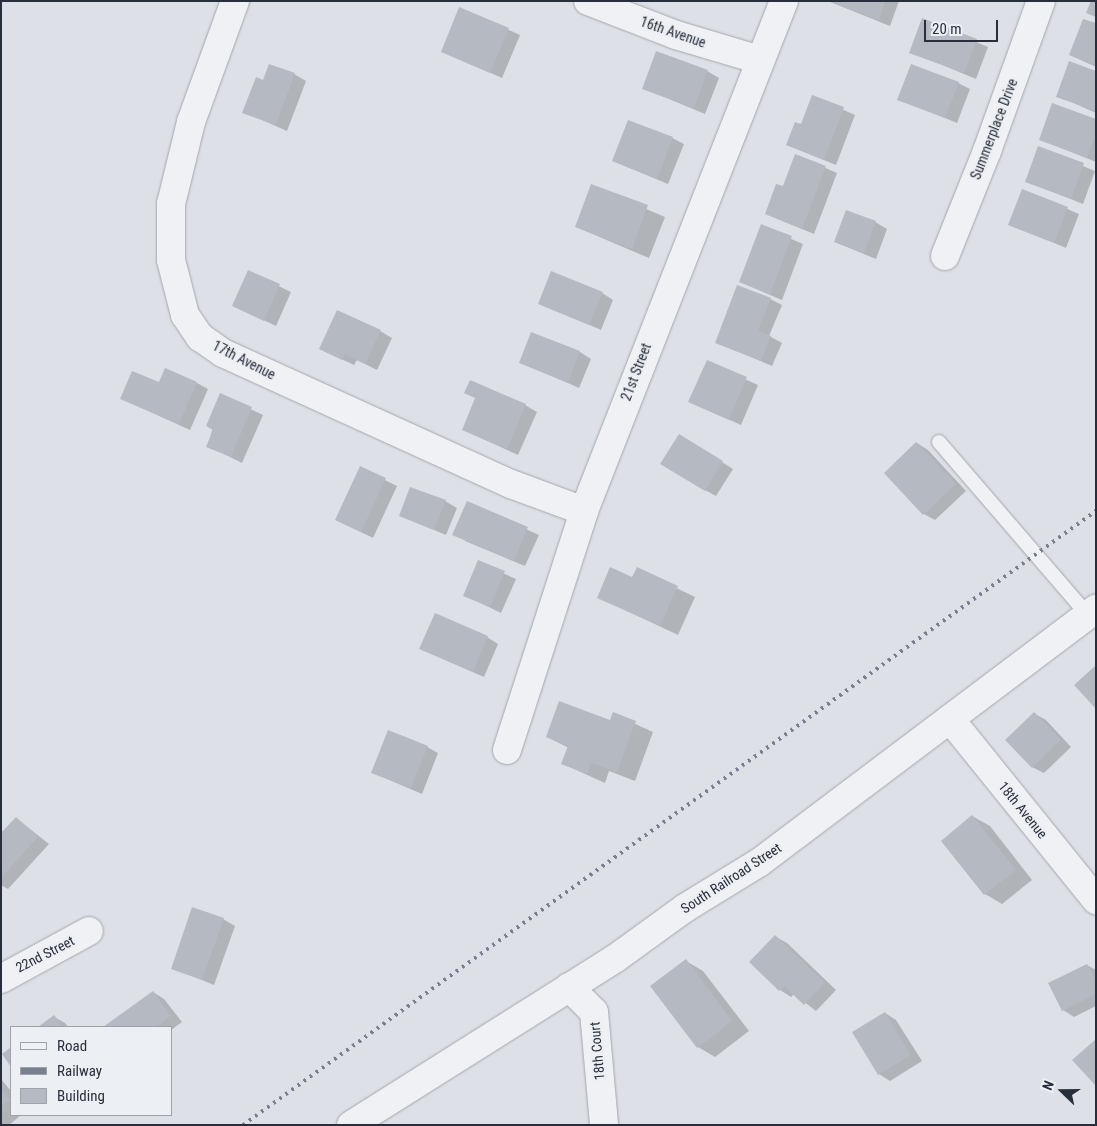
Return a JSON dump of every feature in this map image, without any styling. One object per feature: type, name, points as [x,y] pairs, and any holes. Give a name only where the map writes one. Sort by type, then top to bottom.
[{"type":"street","name":"17th Avenue","points":[[235,1],[191,122],[171,204],[171,260],[185,315],[200,337],[223,354],[467,464],[584,512]]},
{"type":"street","name":"16th Avenue","points":[[588,1],[676,35],[760,60]]},
{"type":"street","name":"21st Street","points":[[507,750],[584,512],[784,1]]},
{"type":"street","name":"Summerplace Drive","points":[[944,256],[987,151],[1041,1]]},
{"type":"street","name":"South Railroad Street","points":[[351,1125],[616,958],[685,908],[760,862],[1092,612]]},
{"type":"street","name":"18th Avenue","points":[[950,720],[1096,900]]},
{"type":"street","name":"22nd Street","points":[[1,978],[89,931]]},
{"type":"street","name":"18th Court","points":[[569,987],[594,1012],[604,1125]]},
{"type":"lane","points":[[939,442],[1092,612]]},
{"type":"building","points":[[828,1],[885,1],[879,20]]},
{"type":"building","points":[[1091,1],[1096,1],[1096,17],[1086,13]]},
{"type":"building","points":[[459,7],[509,28],[490,73],[441,52]]},
{"type":"building","points":[[922,18],[977,39],[964,73],[909,53]]},
{"type":"building","points":[[1083,19],[1096,23],[1096,65],[1069,55]]},
{"type":"building","points":[[656,51],[708,70],[694,108],[642,89]]},
{"type":"building","points":[[1069,61],[1096,71],[1096,111],[1056,97]]},
{"type":"building","points":[[269,64],[295,73],[276,125],[242,113],[256,77],[263,80]]},
{"type":"building","points":[[911,64],[959,82],[945,118],[897,100]]},
{"type":"building","points":[[812,95],[844,107],[824,160],[786,145],[795,122],[801,124]]},
{"type":"building","points":[[1052,103],[1096,119],[1096,133],[1087,158],[1039,140]]},
{"type":"building","points":[[628,120],[673,137],[657,179],[612,161]]},
{"type":"building","points":[[1038,146],[1084,163],[1071,199],[1025,182]]},
{"type":"building","points":[[795,154],[826,166],[802,229],[765,214],[776,184],[783,186]]},
{"type":"building","points":[[591,184],[648,205],[632,249],[575,227]]},
{"type":"building","points":[[1022,189],[1068,207],[1054,243],[1008,225]]},
{"type":"building","points":[[846,210],[876,221],[864,253],[834,242]]},
{"type":"building","points":[[761,224],[792,236],[770,294],[739,282]]},
{"type":"building","points":[[248,270],[280,284],[264,321],[232,306]]},
{"type":"building","points":[[551,271],[603,292],[589,325],[538,304]]},
{"type":"building","points":[[737,285],[771,298],[758,330],[771,336],[761,361],[715,343]]},
{"type":"building","points":[[337,310],[381,330],[365,364],[345,354],[342,360],[319,349]]},
{"type":"building","points":[[531,332],[580,351],[568,383],[519,363]]},
{"type":"building","points":[[707,360],[747,377],[729,420],[688,402]]},
{"type":"building","points":[[165,368],[197,382],[179,424],[120,399],[132,371],[159,382]]},
{"type":"building","points":[[470,380],[526,404],[507,449],[462,430],[475,398],[464,393]]},
{"type":"building","points":[[220,393],[252,407],[231,457],[206,447],[213,430],[206,426]]},
{"type":"building","points":[[679,434],[723,461],[705,491],[660,464]]},
{"type":"building","points":[[916,442],[956,484],[923,515],[884,473]]},
{"type":"building","points":[[360,466],[386,478],[361,532],[335,520]]},
{"type":"building","points":[[410,487],[446,500],[434,530],[399,516]]},
{"type":"building","points":[[467,501],[528,527],[514,561],[452,535]]},
{"type":"building","points":[[478,560],[505,571],[490,607],[463,596]]},
{"type":"building","points":[[610,567],[632,577],[637,567],[678,586],[660,626],[597,598]]},
{"type":"building","points":[[435,613],[488,636],[473,672],[419,649]]},
{"type":"building","points":[[1096,665],[1096,709],[1074,685]]},
{"type":"building","points":[[559,701],[610,720],[613,712],[636,721],[617,772],[591,763],[587,774],[561,764],[568,746],[546,737]]},
{"type":"building","points":[[1034,712],[1061,740],[1032,768],[1005,740]]},
{"type":"building","points":[[388,730],[428,746],[411,788],[371,773]]},
{"type":"building","points":[[972,815],[1016,870],[984,895],[941,841]]},
{"type":"building","points":[[16,817],[38,837],[1,878],[1,833]]},
{"type":"building","points":[[192,907],[224,918],[202,980],[171,969]]},
{"type":"building","points":[[775,935],[825,983],[804,1005],[784,986],[779,991],[749,962]]},
{"type":"building","points":[[686,959],[732,1021],[697,1048],[650,986]]},
{"type":"building","points":[[1087,964],[1096,981],[1096,994],[1062,1011],[1048,983]]},
{"type":"building","points":[[153,991],[171,1016],[157,1026],[104,1026]]},
{"type":"building","points":[[885,1012],[911,1055],[878,1075],[852,1032]]},
{"type":"building","points":[[54,1015],[62,1026],[39,1026]]},
{"type":"building","points":[[1096,1039],[1096,1086],[1072,1060]]},
{"type":"building","points":[[10,1048],[10,1066],[2,1054]]},
{"type":"building","points":[[1,1089],[10,1100],[1,1107]]},
{"type":"railway","points":[[243,1125],[1096,511]]}]
